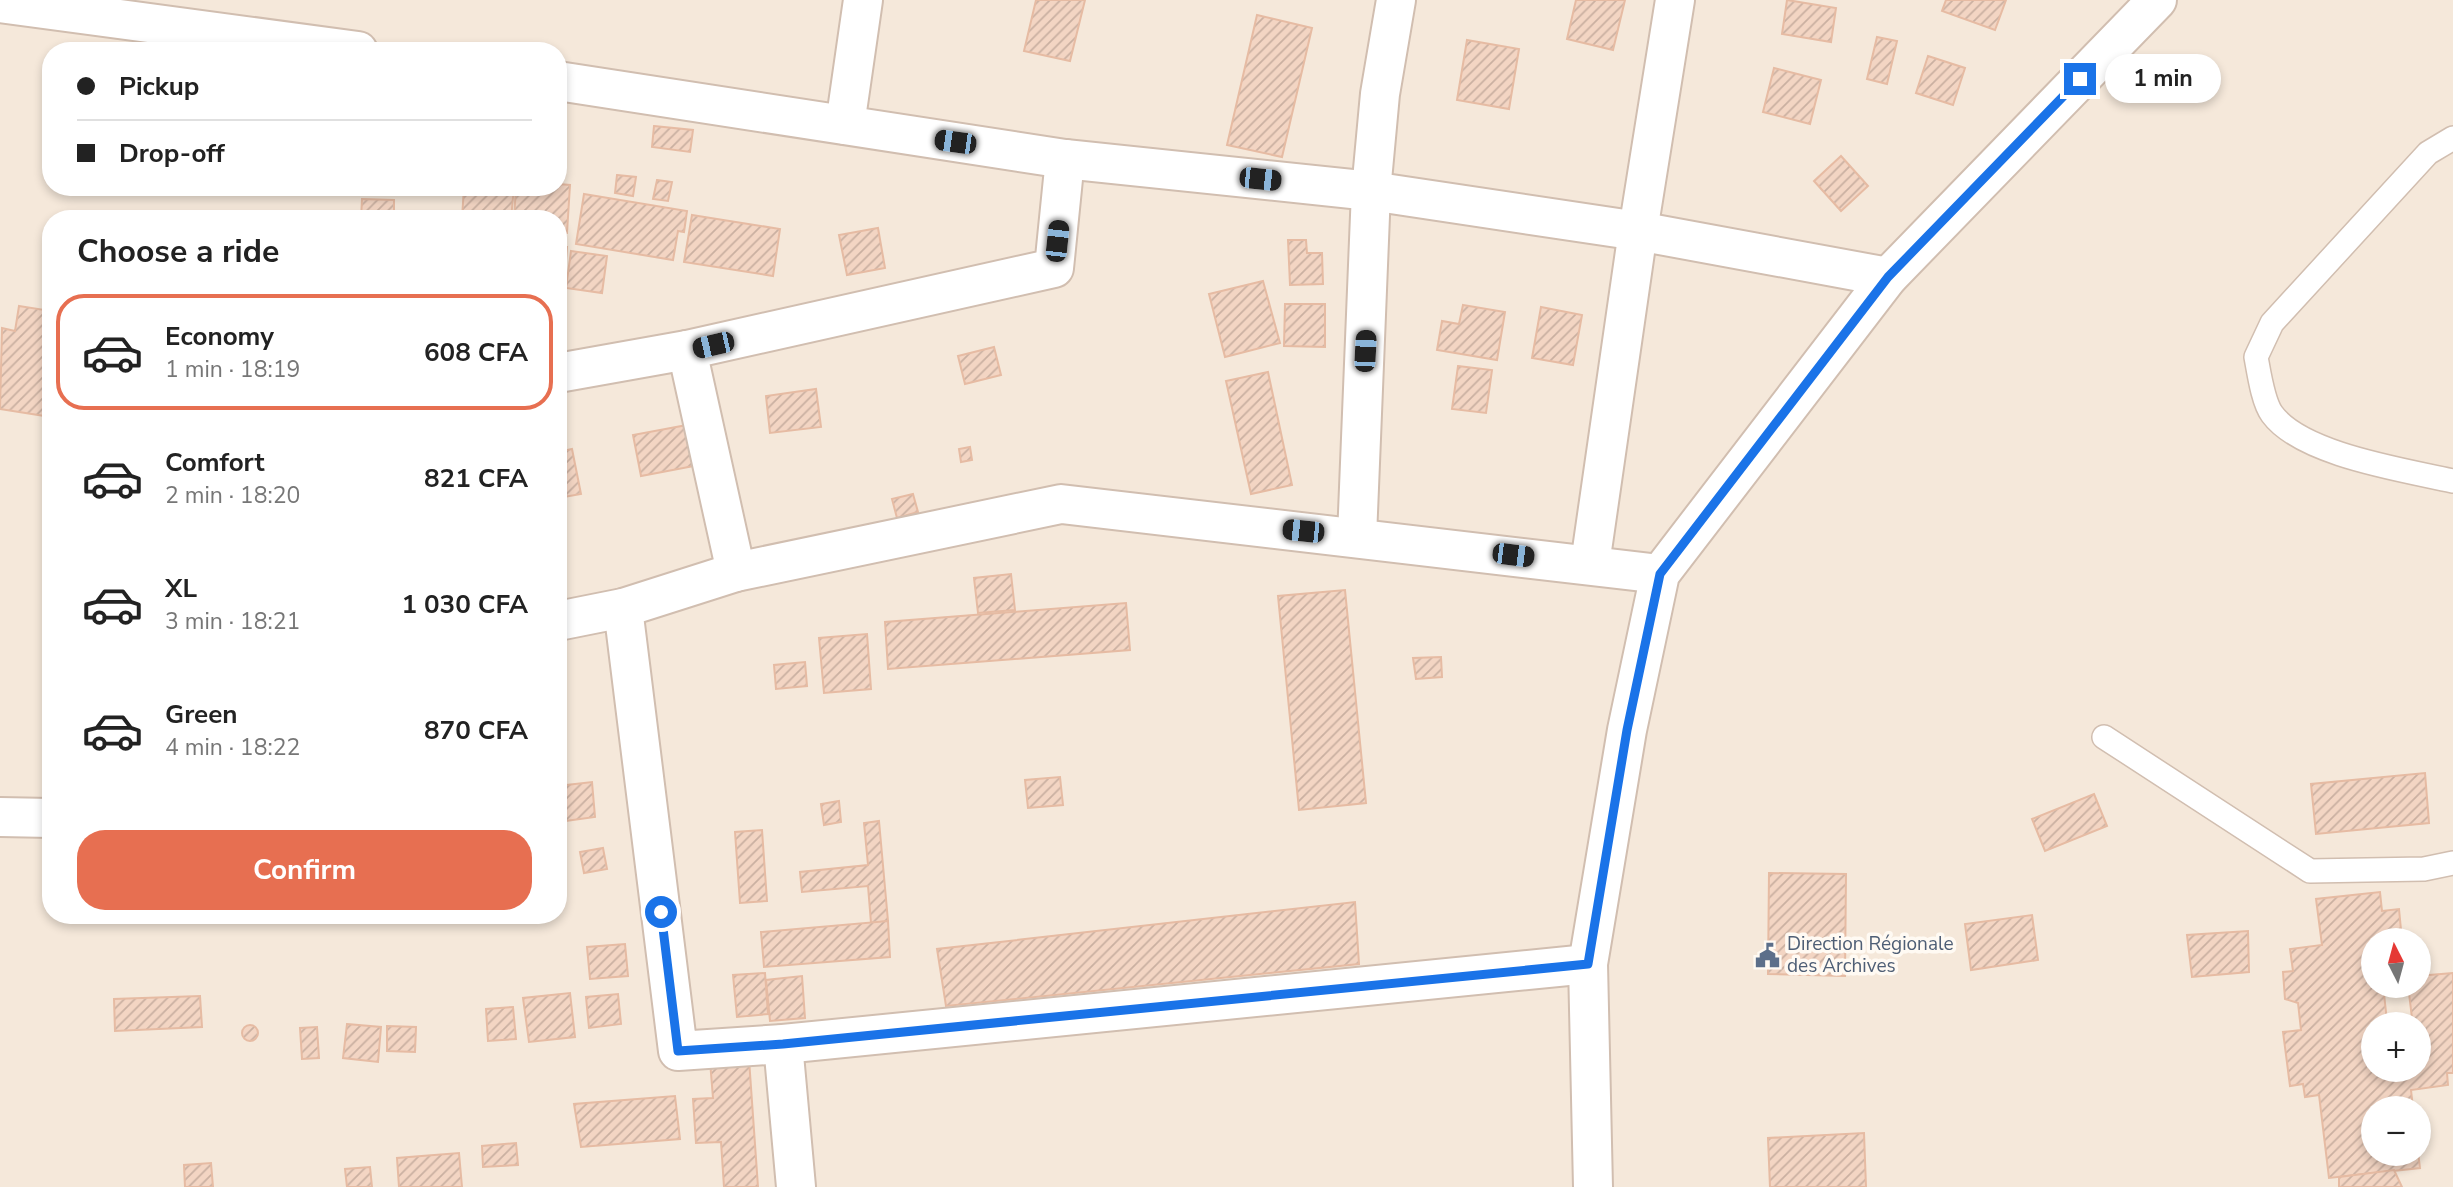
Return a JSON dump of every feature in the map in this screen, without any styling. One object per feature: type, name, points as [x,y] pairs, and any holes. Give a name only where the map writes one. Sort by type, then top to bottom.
[{"type":"street","points":[[845,125],[863,0]]},
{"type":"street","points":[[1357,537],[1371,191],[1380,94],[1395,0]]},
{"type":"street","points":[[1590,564],[1638,231],[1675,0]]},
{"type":"street","points":[[1592,1187],[1588,964],[1627,730],[1660,574],[1888,277],[2157,0]]},
{"type":"street","points":[[0,2],[292,42]]},
{"type":"street","points":[[567,82],[1065,159],[1371,191],[1638,231],[1888,277]]},
{"type":"street","points":[[567,371],[687,351],[1054,268],[1065,159]]},
{"type":"street","points":[[687,351],[736,572]]},
{"type":"street","points":[[567,619],[623,608],[736,572],[1061,504],[1660,574]]},
{"type":"street","points":[[623,608],[678,1051],[783,1044],[1588,964]]},
{"type":"street","points":[[0,817],[42,818]]},
{"type":"street","points":[[783,1044],[796,1187]]},
{"type":"lane","points":[[2453,138],[2428,153],[2272,323],[2256,357],[2271,414],[2298,438],[2349,456],[2453,481]]},
{"type":"lane","points":[[2104,737],[2310,871],[2424,869],[2453,863]]},
{"type":"shaded area","points":[[0,0],[2453,0],[2453,1187],[0,1187]]},
{"type":"building","points":[[1036,0],[1085,0],[1070,61],[1024,51]]},
{"type":"building","points":[[1576,0],[1625,0],[1613,50],[1567,39]]},
{"type":"building","points":[[1787,0],[1836,8],[1831,42],[1782,34]]},
{"type":"building","points":[[1946,0],[2006,0],[1995,30],[1942,11]]},
{"type":"building","points":[[1257,15],[1312,28],[1282,157],[1227,145]]},
{"type":"building","points":[[1877,37],[1897,41],[1887,84],[1867,79]]},
{"type":"building","points":[[1467,40],[1519,49],[1509,109],[1457,100]]},
{"type":"building","points":[[1928,56],[1965,68],[1953,105],[1916,93]]},
{"type":"building","points":[[1774,68],[1821,80],[1810,124],[1763,112]]},
{"type":"building","points":[[654,126],[693,130],[690,152],[652,147]]},
{"type":"building","points":[[1841,156],[1868,186],[1841,211],[1814,181]]},
{"type":"building","points":[[617,175],[636,177],[633,196],[615,193]]},
{"type":"building","points":[[657,180],[672,182],[668,201],[653,199]]},
{"type":"building","points":[[567,185],[570,185],[567,233],[567,210],[515,210],[515,196],[567,196]]},
{"type":"building","points":[[584,194],[687,211],[684,232],[678,231],[673,260],[576,244]]},
{"type":"building","points":[[463,196],[513,196],[512,210],[463,210]]},
{"type":"building","points":[[362,199],[394,200],[394,210],[361,210]]},
{"type":"building","points":[[692,215],[780,229],[773,276],[684,262]]},
{"type":"building","points":[[878,228],[885,268],[847,275],[839,235]]},
{"type":"building","points":[[1288,240],[1306,240],[1307,253],[1322,253],[1323,284],[1290,285]]},
{"type":"building","points":[[571,251],[607,256],[602,293],[567,288]]},
{"type":"building","points":[[1263,281],[1280,343],[1225,357],[1209,294]]},
{"type":"building","points":[[1285,304],[1325,304],[1325,347],[1284,346]]},
{"type":"building","points":[[1463,305],[1505,312],[1497,360],[1437,350],[1442,321],[1459,324]]},
{"type":"building","points":[[19,306],[42,310],[42,416],[0,409],[2,328],[15,331]]},
{"type":"building","points":[[1541,307],[1582,315],[1573,365],[1532,358]]},
{"type":"building","points":[[994,347],[1001,375],[965,384],[958,356]]},
{"type":"building","points":[[1458,366],[1492,370],[1486,413],[1452,409]]},
{"type":"building","points":[[1268,372],[1292,485],[1251,494],[1226,381]]},
{"type":"building","points":[[816,389],[821,427],[770,433],[766,396]]},
{"type":"building","points":[[687,425],[694,466],[641,476],[633,435]]},
{"type":"building","points":[[970,447],[972,460],[961,462],[959,449]]},
{"type":"building","points":[[572,449],[581,494],[567,496],[567,450]]},
{"type":"building","points":[[913,494],[918,512],[897,518],[892,499]]},
{"type":"building","points":[[1011,574],[1015,610],[978,613],[974,578]]},
{"type":"building","points":[[1345,590],[1366,803],[1299,810],[1278,596]]},
{"type":"building","points":[[1126,603],[1130,650],[888,669],[885,622]]},
{"type":"building","points":[[867,634],[871,689],[824,693],[819,638]]},
{"type":"building","points":[[1441,657],[1442,677],[1416,679],[1413,658]]},
{"type":"building","points":[[805,662],[807,686],[776,689],[774,665]]},
{"type":"building","points":[[2425,773],[2429,823],[2316,834],[2311,784]]},
{"type":"building","points":[[1060,777],[1063,805],[1028,808],[1025,780]]},
{"type":"building","points":[[592,782],[595,817],[567,821],[567,785]]},
{"type":"building","points":[[2094,794],[2107,826],[2045,851],[2032,819]]},
{"type":"building","points":[[839,801],[841,822],[824,825],[821,804]]},
{"type":"building","points":[[879,821],[888,921],[871,923],[868,886],[802,892],[800,872],[868,865],[864,823]]},
{"type":"building","points":[[762,830],[767,901],[740,903],[735,832]]},
{"type":"building","points":[[603,848],[607,869],[584,873],[580,852]]},
{"type":"building","points":[[1769,873],[1846,874],[1845,976],[1768,974]]},
{"type":"building","points":[[2380,892],[2382,911],[2399,909],[2401,928],[2361,928],[2361,998],[2384,998],[2386,1012],[2361,1012],[2361,1082],[2431,1082],[2431,1012],[2411,1012],[2410,998],[2431,998],[2431,975],[2453,973],[2453,1073],[2447,1073],[2448,1085],[2411,1090],[2412,1096],[2361,1096],[2361,1166],[2420,1168],[2329,1178],[2319,1095],[2305,1097],[2303,1084],[2290,1086],[2283,1032],[2301,1030],[2298,1003],[2285,999],[2283,972],[2293,971],[2290,949],[2322,945],[2316,899]]},
{"type":"building","points":[[1355,902],[1359,964],[946,1006],[937,949]]},
{"type":"building","points":[[2032,915],[2038,960],[1971,970],[1965,924]]},
{"type":"building","points":[[888,921],[890,957],[764,967],[761,932]]},
{"type":"building","points":[[2248,931],[2249,972],[2192,977],[2187,935]]},
{"type":"building","points":[[625,944],[628,976],[590,979],[587,947]]},
{"type":"building","points":[[765,973],[768,1014],[737,1017],[733,975]]},
{"type":"building","points":[[802,976],[805,1018],[770,1021],[766,980]]},
{"type":"building","points":[[570,993],[575,1037],[529,1042],[523,998]]},
{"type":"building","points":[[618,994],[621,1024],[589,1028],[586,997]]},
{"type":"building","points":[[200,996],[202,1027],[115,1031],[114,999]]},
{"type":"building","points":[[513,1007],[516,1039],[488,1041],[486,1009]]},
{"type":"building","points":[[347,1024],[381,1027],[378,1062],[343,1058]]},
{"type":"building","points":[[247,1025],[253,1025],[258,1033],[256,1039],[247,1041],[242,1036],[242,1030]]},
{"type":"building","points":[[387,1026],[416,1027],[415,1052],[387,1051]]},
{"type":"building","points":[[317,1027],[319,1058],[302,1059],[300,1028]]},
{"type":"building","points":[[749,1059],[758,1187],[724,1187],[721,1142],[696,1143],[693,1099],[713,1098],[710,1061]]},
{"type":"building","points":[[675,1096],[680,1139],[581,1147],[574,1104]]},
{"type":"building","points":[[1864,1133],[1866,1187],[1770,1187],[1768,1138]]},
{"type":"building","points":[[516,1143],[518,1165],[483,1167],[482,1146]]},
{"type":"building","points":[[459,1153],[462,1187],[399,1187],[397,1158]]},
{"type":"building","points":[[211,1163],[213,1187],[185,1187],[184,1165]]},
{"type":"building","points":[[370,1167],[372,1187],[347,1187],[345,1169]]},
{"type":"building","points":[[2394,1170],[2402,1187],[2339,1187],[2339,1177]]},
{"type":"place","name":"Direction Régionale des Archives","points":[[1767,955]]},
{"type":"route","points":[[661,912],[678,1051],[783,1044],[1588,964],[1627,730],[1660,574],[1888,277],[2080,79]]}]
